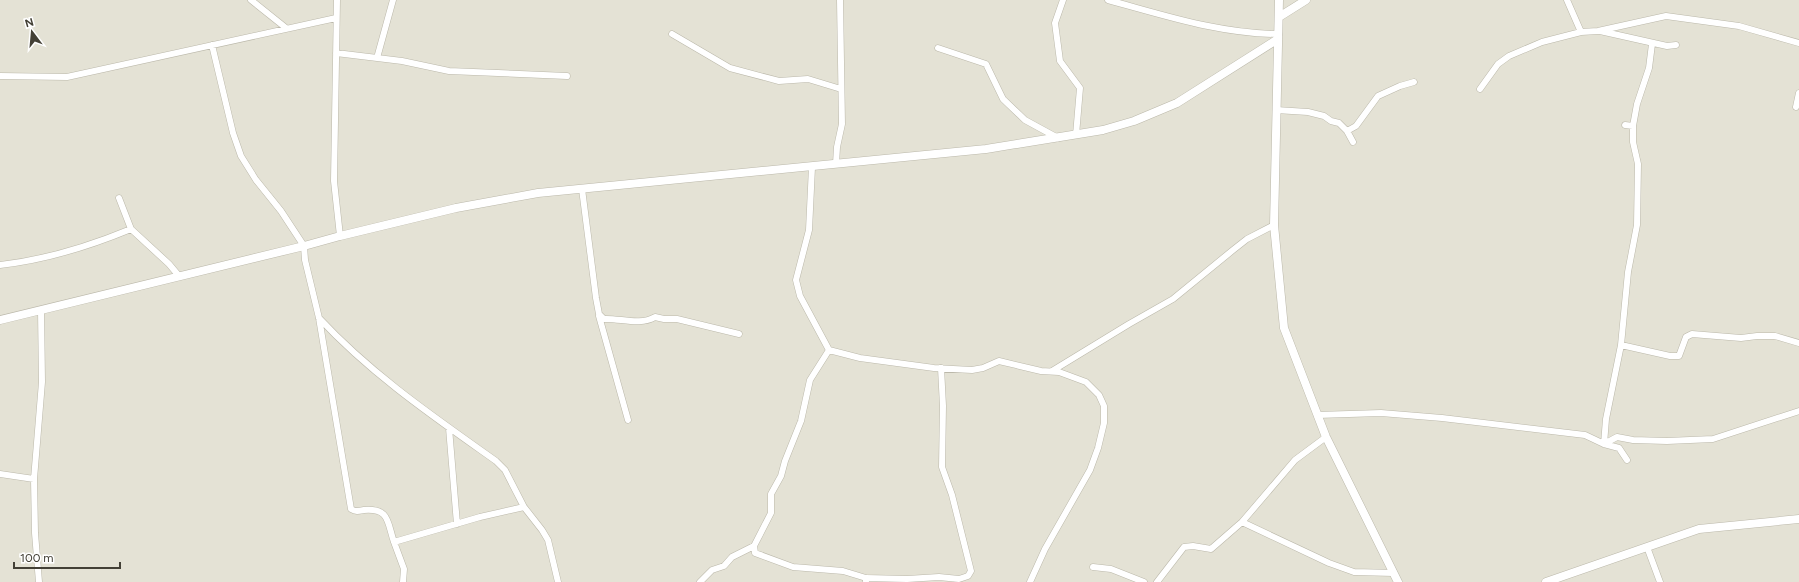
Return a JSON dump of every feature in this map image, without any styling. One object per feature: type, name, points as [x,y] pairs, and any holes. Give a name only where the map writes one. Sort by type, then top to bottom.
[{"type":"street","points":[[251,0],[286,28]]},
{"type":"street","points":[[338,0],[336,18],[334,181],[340,236]]},
{"type":"street","points":[[376,58],[393,0]]},
{"type":"street","points":[[836,164],[837,147],[842,124],[840,0]]},
{"type":"street","points":[[1063,0],[1056,23],[1056,32],[1060,61],[1080,88],[1076,135]]},
{"type":"street","points":[[1108,0],[1206,27],[1279,36]]},
{"type":"street","points":[[1279,0],[1280,17],[1276,110],[1274,225],[1284,328],[1326,437],[1398,582]]},
{"type":"street","points":[[1280,17],[1306,0]]},
{"type":"street","points":[[1567,0],[1581,32]]},
{"type":"street","points":[[1480,89],[1498,64],[1509,56],[1542,42],[1581,32],[1598,31],[1666,16],[1739,26],[1799,43]]},
{"type":"street","points":[[0,76],[67,77],[336,18]]},
{"type":"street","points":[[1598,31],[1652,44],[1667,46],[1676,44]]},
{"type":"street","points":[[672,34],[730,68],[779,81],[808,79],[841,89]]},
{"type":"street","points":[[0,320],[456,208],[538,194],[582,189],[986,150],[1104,130],[1134,121],[1177,103],[1279,36]]},
{"type":"street","points":[[1604,444],[1606,419],[1621,345],[1628,272],[1637,225],[1638,164],[1633,142],[1633,126],[1637,104],[1649,68],[1652,44]]},
{"type":"street","points":[[212,45],[233,133],[242,156],[256,180],[281,211],[304,246],[305,260],[319,318],[351,509],[355,511],[378,510],[383,512],[387,519],[404,569],[403,582]]},
{"type":"street","points":[[938,48],[986,64],[1003,99],[1025,120],[1058,138]]},
{"type":"street","points":[[336,53],[376,58],[449,71],[567,76]]},
{"type":"street","points":[[1347,130],[1356,126],[1378,96],[1400,86],[1414,82]]},
{"type":"street","points":[[1796,107],[1799,93]]},
{"type":"street","points":[[1276,110],[1308,112],[1324,116],[1331,121],[1339,123],[1347,130],[1352,142]]},
{"type":"street","points":[[1625,125],[1633,126]]},
{"type":"street","points":[[812,167],[809,230],[796,280],[800,296],[828,350],[860,358],[940,368],[972,370],[983,368],[999,362],[1041,371],[1052,371],[1086,382],[1099,395],[1104,406],[1104,423],[1098,448],[1090,470],[1045,549],[1030,582]]},
{"type":"street","points":[[582,189],[599,314],[628,420]]},
{"type":"street","points":[[119,198],[131,229],[180,276]]},
{"type":"street","points":[[1052,371],[1173,299],[1237,246],[1274,225]]},
{"type":"street","points":[[0,265],[50,255],[108,238],[131,229]]},
{"type":"street","points":[[40,582],[35,533],[34,479],[42,382],[41,310]]},
{"type":"street","points":[[599,314],[604,319],[615,318],[640,322],[649,320],[655,316],[664,319],[678,319],[739,334]]},
{"type":"street","points":[[319,318],[358,358],[449,428],[496,461],[505,470],[524,507],[548,540],[558,582]]},
{"type":"street","points":[[1621,345],[1670,356],[1678,356],[1686,337],[1692,334],[1741,338],[1775,336],[1799,342]]},
{"type":"street","points":[[828,350],[810,380],[801,420],[785,461],[781,476],[771,494],[771,513],[754,546],[755,553],[793,567],[843,571],[866,580],[939,577],[959,579],[968,576],[971,571],[952,495],[942,467],[943,406],[940,368]]},
{"type":"street","points":[[1604,444],[1617,438],[1667,441],[1713,439],[1799,411]]},
{"type":"street","points":[[1317,415],[1381,413],[1442,418],[1585,435],[1604,444],[1618,448],[1627,460]]},
{"type":"street","points":[[449,428],[457,524]]},
{"type":"street","points":[[1158,582],[1184,547],[1193,546],[1211,549],[1242,522],[1295,460],[1326,437]]},
{"type":"street","points":[[0,474],[34,479]]},
{"type":"street","points":[[394,542],[480,517],[524,507]]},
{"type":"street","points":[[1546,582],[1699,529],[1799,519]]},
{"type":"street","points":[[1242,522],[1329,563],[1354,572],[1394,573]]},
{"type":"street","points":[[700,582],[712,570],[724,566],[732,557],[754,546]]},
{"type":"street","points":[[1647,547],[1660,582]]},
{"type":"street","points":[[1093,567],[1111,569],[1144,582]]},
{"type":"shaded area","points":[[0,0],[1799,0],[1799,582],[0,582]]}]
